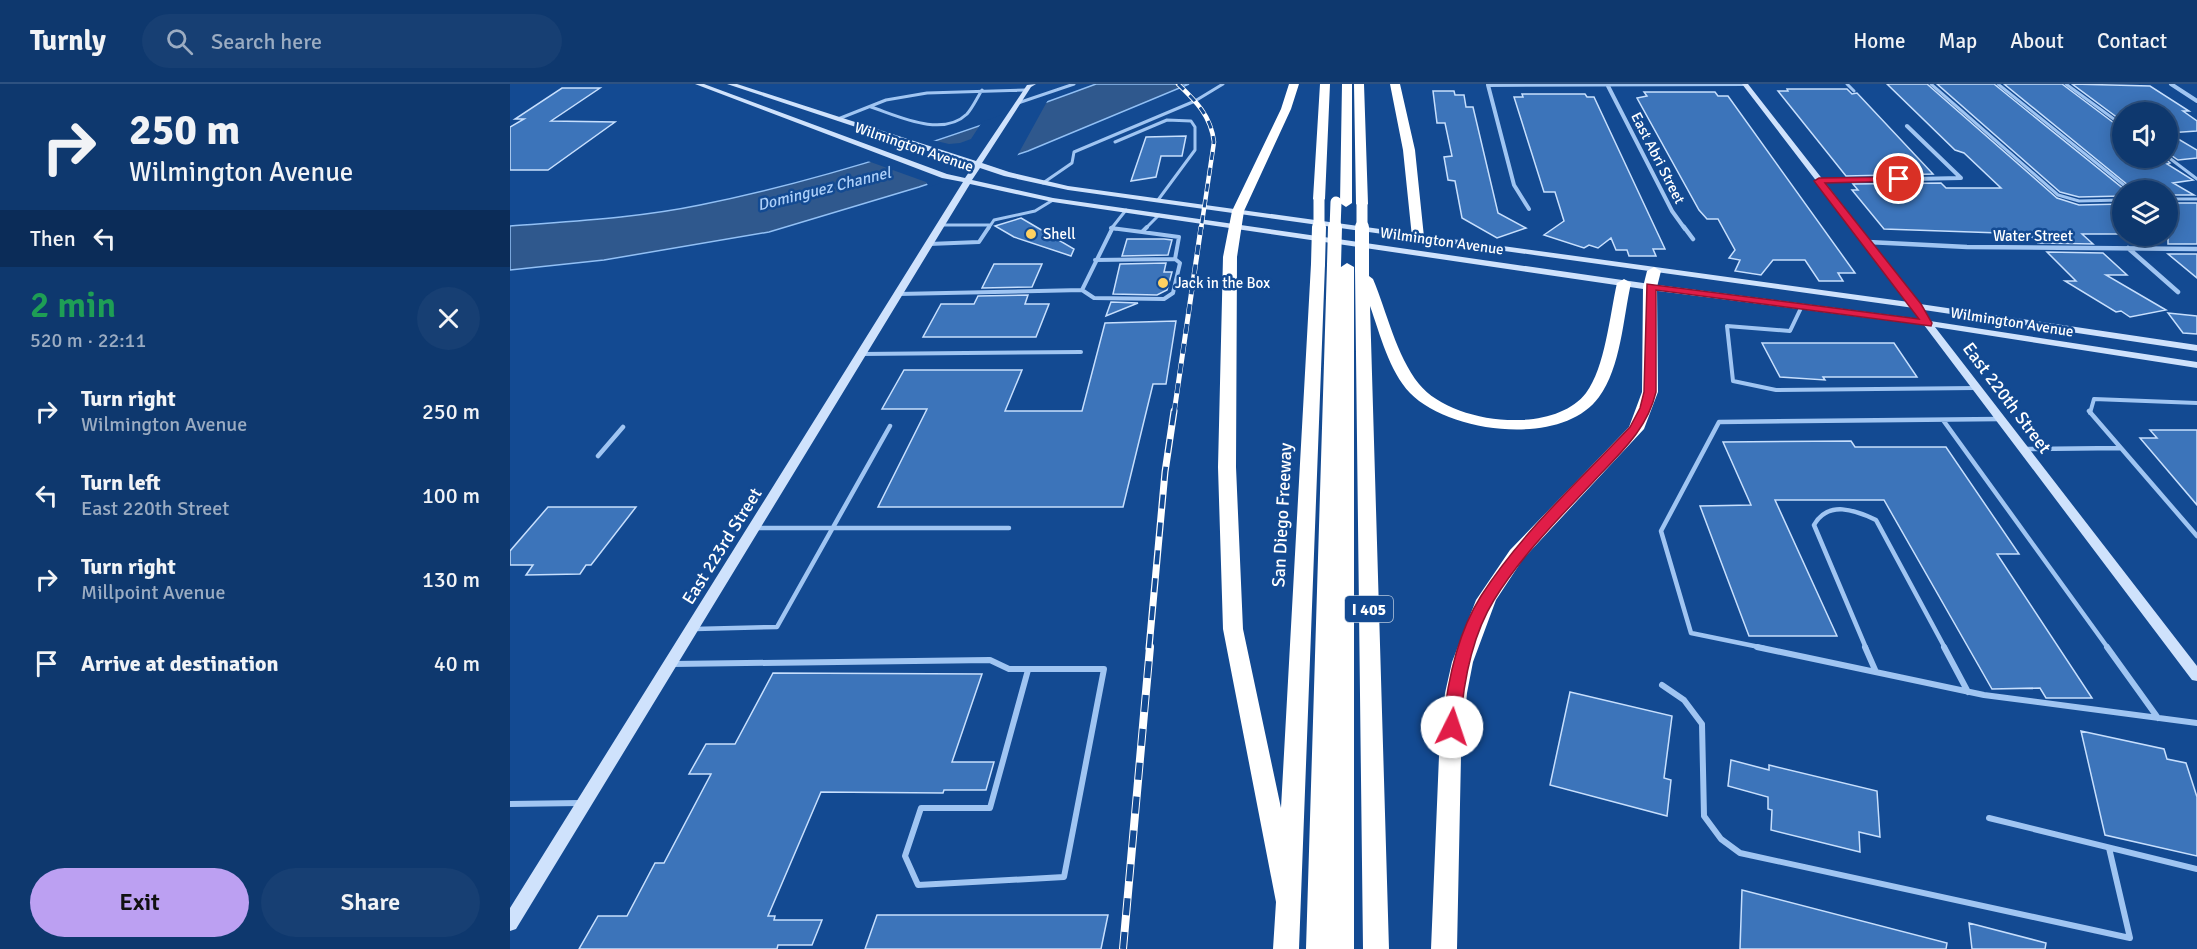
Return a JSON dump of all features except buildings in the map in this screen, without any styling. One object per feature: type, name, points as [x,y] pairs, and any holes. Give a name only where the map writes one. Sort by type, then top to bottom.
[{"type":"highway","points":[[1288,902],[1233,629],[1227,467],[1230,257],[1236,218],[1286,109],[1294,84]]},
{"type":"highway","name":"San Diego Freeway","points":[[1325,84],[1319,199],[1340,266],[1376,949]]},
{"type":"highway","points":[[1319,949],[1340,266],[1339,84]]},
{"type":"highway","points":[[1341,202],[1347,84]]},
{"type":"highway","name":"San Diego Freeway","points":[[1286,949],[1340,266],[1362,204],[1359,84]]},
{"type":"highway","points":[[1395,84],[1409,150],[1418,237]]},
{"type":"highway","points":[[1340,266],[1414,388],[1424,398],[1453,414],[1508,424],[1539,424],[1580,409],[1591,398],[1600,382],[1624,283]]},
{"type":"highway","points":[[1340,266],[1341,949]]},
{"type":"highway","points":[[1444,949],[1449,857],[1449,766],[1455,688],[1471,635],[1487,599],[1536,534],[1636,429],[1646,408],[1650,392],[1652,279]]},
{"type":"main road","name":"Wilmington Avenue","points":[[698,84],[969,184],[1053,200],[1160,215],[1236,218],[1418,237],[1801,308],[1927,323],[2197,365]]},
{"type":"main road","name":"Wilmington Avenue","points":[[730,84],[1006,174],[1043,183],[1158,200],[1236,218],[1624,283],[1652,279],[1917,306],[2197,348]]},
{"type":"main road","name":"East 220th Street","points":[[1745,84],[1917,306],[1927,323],[2197,676]]},
{"type":"main road","points":[[1018,103],[1028,86]]},
{"type":"main road","name":"East 223rd Street","points":[[510,923],[929,244],[969,184],[978,164],[1018,103]]},
{"type":"main road","points":[[1126,210],[1143,198]]},
{"type":"street","name":"East Abri Street","points":[[1607,84],[1672,211],[1693,239]]},
{"type":"street","points":[[1529,209],[1514,185],[1488,85],[1745,84]]},
{"type":"street","points":[[2171,84],[2197,100]]},
{"type":"street","points":[[1819,181],[1961,177],[1907,126]]},
{"type":"street","name":"Water Street","points":[[1868,243],[1967,247],[2197,249]]},
{"type":"street","points":[[2127,248],[2178,292]]},
{"type":"lane","points":[[1018,103],[1074,84]]},
{"type":"lane","points":[[1043,183],[1072,163],[1074,152],[1195,101],[1223,84]]},
{"type":"lane","points":[[1847,84],[1854,91]]},
{"type":"lane","points":[[1931,84],[2058,195],[2079,201],[2112,200]]},
{"type":"lane","points":[[1998,84],[2118,180]]},
{"type":"lane","points":[[2066,84],[2112,118]]},
{"type":"lane","points":[[838,119],[886,100],[927,93],[1028,86]]},
{"type":"lane","points":[[871,106],[921,123],[945,122],[964,116],[982,90]]},
{"type":"lane","points":[[1114,142],[1167,120],[1191,121],[1195,127],[1195,150],[1184,161],[1174,180],[1158,200]]},
{"type":"lane","points":[[2178,165],[2197,179]]},
{"type":"lane","points":[[2178,199],[2197,199]]},
{"type":"lane","points":[[929,244],[979,243],[990,225],[1004,216],[1035,211],[1053,200]]},
{"type":"lane","points":[[1082,290],[1111,228],[1126,210]]},
{"type":"lane","points":[[1142,232],[1160,215]]},
{"type":"lane","points":[[941,225],[990,225]]},
{"type":"lane","points":[[1111,228],[1179,237],[1175,259]]},
{"type":"lane","points":[[898,294],[1082,290],[1094,298],[1164,299],[1173,292],[1180,263],[1175,259],[1095,260]]},
{"type":"lane","points":[[1801,308],[1790,331],[1727,326],[1733,381],[1776,390],[1977,388]]},
{"type":"lane","points":[[861,354],[1082,352]]},
{"type":"lane","points":[[2197,403],[2094,399],[2089,412],[2197,536]]},
{"type":"lane","points":[[2000,419],[1719,422],[1662,531],[1691,633],[1968,692],[2197,723]]},
{"type":"lane","points":[[1943,420],[2158,718]]},
{"type":"lane","points":[[692,629],[777,627],[831,528],[891,426]]},
{"type":"lane","points":[[598,456],[623,427]]},
{"type":"lane","points":[[2023,449],[2120,448]]},
{"type":"lane","points":[[1876,672],[1814,525],[1817,517],[1825,511],[1836,508],[1860,511],[1876,520],[1968,692]]},
{"type":"lane","points":[[754,528],[1009,528]]},
{"type":"lane","points":[[670,663],[990,660],[1009,669],[1104,669],[1064,877],[918,885],[905,856],[921,808],[990,808],[1028,670]]},
{"type":"lane","points":[[1662,685],[1684,700],[1702,724],[1704,816],[1721,839],[1740,853],[2130,938],[2109,848]]},
{"type":"lane","points":[[510,804],[584,803]]},
{"type":"lane","points":[[1989,818],[2197,870]]},
{"type":"water","name":"Dominguez Channel","points":[[1096,84],[1189,84],[1028,151],[919,187],[769,232],[604,260],[510,270],[510,226],[653,213],[750,194],[850,168]]},
{"type":"pier","points":[[1049,98],[1016,158],[929,187],[926,182],[865,160],[932,140],[949,144],[960,143],[971,139],[982,122]]},
{"type":"railway","points":[[1178,84],[1197,103],[1206,117],[1214,142],[1201,229]]},
{"type":"railway","points":[[1174,413],[1201,227]]},
{"type":"railway","points":[[1149,648],[1165,472],[1174,411]]},
{"type":"railway","points":[[1123,949],[1150,647]]},
{"type":"place","name":"Shell","points":[[1031,234]]},
{"type":"place","name":"Jack in the Box","points":[[1163,283]]},
{"type":"route","points":[[1452,727],[1455,688],[1471,635],[1487,599],[1512,562],[1536,534],[1636,429],[1646,408],[1650,392],[1650,287],[1927,323],[1917,306],[1819,181],[1899,179]]}]
